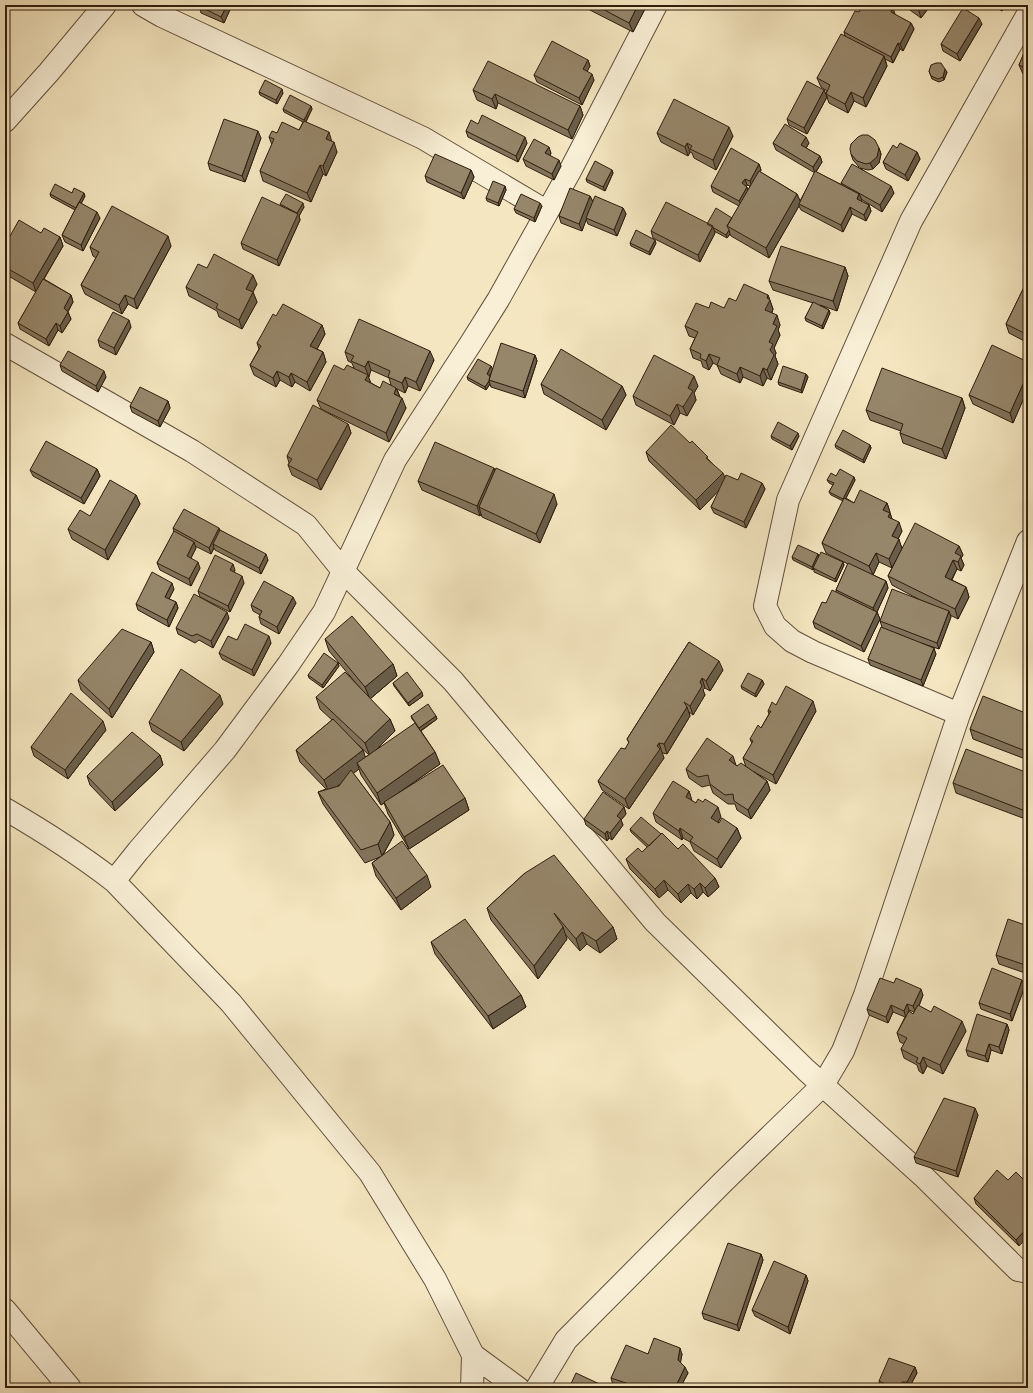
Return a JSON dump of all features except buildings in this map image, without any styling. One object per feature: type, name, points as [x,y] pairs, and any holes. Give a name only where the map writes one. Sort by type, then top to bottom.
[{"type":"street","points":[[5,121],[49,72],[105,5]]},
{"type":"street","points":[[143,5],[162,16],[423,138],[547,211]]},
{"type":"street","points":[[114,881],[225,750],[288,665],[324,612],[395,460],[475,337],[517,266],[569,173],[656,5]]},
{"type":"street","points":[[958,714],[812,652],[792,641],[775,626],[765,606],[788,500],[911,221],[1028,14]]},
{"type":"street","points":[[5,344],[192,451],[306,524],[344,572],[453,681],[656,922],[823,1085],[923,1176],[1018,1270],[1028,1272]]},
{"type":"street","points":[[537,1388],[566,1340],[723,1182],[823,1085],[843,1051],[865,995],[958,714],[1028,541]]},
{"type":"street","points":[[5,810],[32,824],[86,859],[114,881],[231,1004],[370,1173],[435,1279],[473,1355],[518,1388]]},
{"type":"street","points":[[5,1310],[70,1388]]},
{"type":"street","points":[[472,1388],[473,1355]]}]
